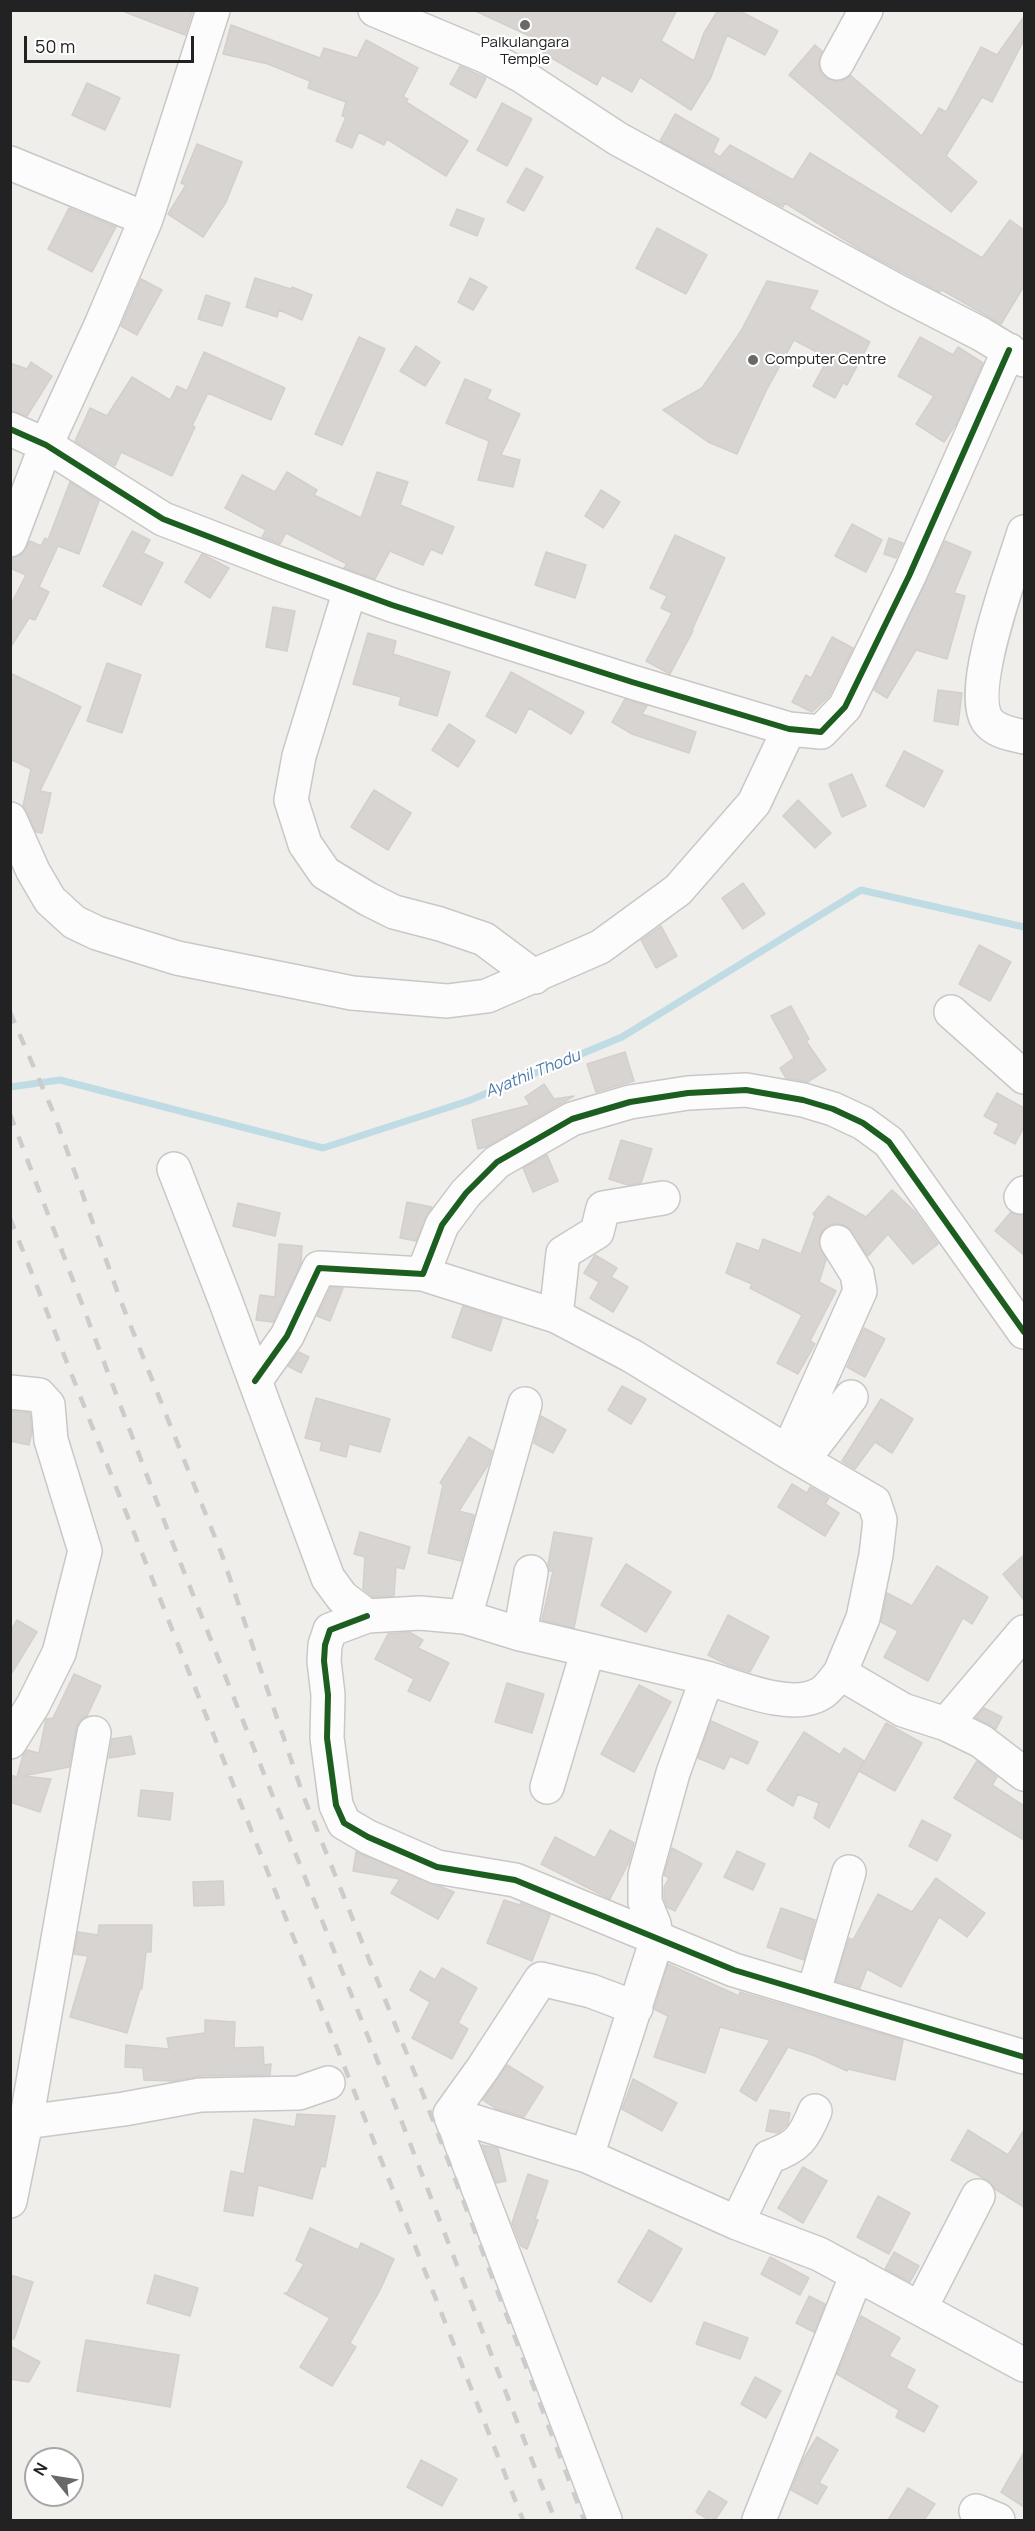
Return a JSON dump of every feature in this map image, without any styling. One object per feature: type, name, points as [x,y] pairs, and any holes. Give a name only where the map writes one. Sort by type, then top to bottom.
[{"type":"street","points":[[10,540],[46,445],[146,219],[213,10]]},
{"type":"street","points":[[10,429],[46,445],[164,519],[350,590],[632,682],[789,729],[821,732],[845,706],[1017,355],[618,139],[496,61],[375,10]]},
{"type":"street","points":[[837,63],[866,10]]},
{"type":"street","points":[[10,163],[146,219]]},
{"type":"street","points":[[1024,532],[1002,603],[981,685],[982,706],[988,721],[1001,731],[1024,737]]},
{"type":"street","points":[[350,590],[299,756],[291,800],[305,844],[325,873],[368,899],[394,912],[484,939],[536,977]]},
{"type":"street","points":[[10,819],[33,871],[50,900],[74,922],[119,941],[177,958],[352,993],[447,1001],[487,996],[536,977],[600,947],[678,890],[754,802],[789,729]]},
{"type":"street","points":[[951,1012],[1024,1077]]},
{"type":"street","points":[[423,1274],[442,1225],[466,1192],[497,1162],[572,1119],[630,1102],[677,1094],[746,1090],[802,1100],[833,1109],[863,1123],[889,1142],[1024,1332]]},
{"type":"street","points":[[174,1169],[328,1578],[342,1597],[367,1616]]},
{"type":"street","points":[[556,1316],[563,1253],[597,1232],[603,1208],[663,1198]]},
{"type":"street","points":[[795,1456],[860,1291],[857,1274],[837,1242]]},
{"type":"street","points":[[255,1381],[287,1336],[319,1268],[423,1274],[556,1316],[632,1356],[874,1502],[880,1520],[863,1618],[840,1673],[822,1693],[807,1699],[790,1700],[757,1694],[707,1678],[520,1634],[465,1617],[420,1613],[367,1616],[330,1629],[325,1645],[327,1738],[336,1805],[344,1823],[368,1837],[437,1868],[515,1880],[734,1970],[1024,2057]]},
{"type":"street","points":[[10,1392],[39,1395],[48,1405],[51,1440],[85,1551],[59,1653],[33,1705],[10,1742]]},
{"type":"street","points":[[795,1456],[851,1397]]},
{"type":"street","points":[[465,1617],[525,1404]]},
{"type":"street","points":[[520,1634],[531,1572]]},
{"type":"street","points":[[946,1724],[1024,1632]]},
{"type":"street","points":[[547,1787],[588,1650]]},
{"type":"street","points":[[840,1673],[903,1710],[946,1724],[981,1741],[1024,1774]]},
{"type":"street","points":[[587,2156],[657,1939],[645,1902],[645,1875],[673,1773],[707,1678]]},
{"type":"street","points":[[10,2201],[18,2125],[94,1733]]},
{"type":"street","points":[[813,1994],[849,1872]]},
{"type":"street","points":[[450,2114],[541,1979],[591,1991],[636,2008]]},
{"type":"street","points":[[18,2125],[200,2095],[299,2093],[328,2083]]},
{"type":"street","points":[[737,2223],[769,2157],[790,2150],[805,2135],[815,2110]]},
{"type":"street","points":[[450,2114],[587,2156],[737,2223],[819,2254],[921,2307],[1024,2365]]},
{"type":"street","points":[[450,2114],[605,2520]]},
{"type":"street","points":[[921,2307],[978,2196]]},
{"type":"street","points":[[759,2520],[857,2274]]},
{"type":"building","points":[[125,10],[193,10],[185,35],[125,12]]},
{"type":"building","points":[[473,10],[677,10],[661,41],[694,61],[704,33],[718,10],[738,10],[778,31],[765,55],[727,35],[711,77],[691,110],[640,77],[632,92],[602,75],[597,85],[540,51],[545,43]]},
{"type":"building","points":[[1023,18],[1024,40],[992,102],[982,97],[946,156],[977,182],[951,212],[789,75],[815,45],[822,51],[818,64],[821,72],[828,79],[838,82],[850,75],[922,136],[939,108],[946,112],[981,47],[997,55]]},
{"type":"building","points":[[231,25],[320,58],[324,48],[357,58],[366,40],[418,68],[403,97],[408,99],[406,102],[468,141],[446,176],[387,139],[384,145],[359,132],[352,148],[336,141],[346,117],[342,116],[346,102],[308,88],[310,81],[268,64],[223,54]]},
{"type":"building","points":[[460,66],[486,78],[476,98],[450,84]]},
{"type":"building","points":[[87,83],[120,98],[105,130],[72,115]]},
{"type":"building","points":[[502,103],[532,119],[507,166],[477,150]]},
{"type":"building","points":[[675,114],[719,139],[713,152],[720,157],[730,145],[793,180],[810,153],[982,258],[1010,220],[1024,230],[1024,286],[1001,324],[942,290],[940,292],[863,251],[785,203],[783,207],[660,141]]},
{"type":"building","points":[[197,144],[242,162],[226,202],[203,237],[168,214],[186,185],[181,183]]},
{"type":"building","points":[[526,168],[543,177],[524,211],[507,202]]},
{"type":"building","points":[[69,208],[116,227],[92,272],[48,249]]},
{"type":"building","points":[[457,209],[484,219],[477,236],[450,225]]},
{"type":"building","points":[[657,228],[707,255],[686,294],[636,268]]},
{"type":"building","points":[[255,278],[291,289],[292,287],[312,295],[302,320],[279,310],[277,317],[246,307]]},
{"type":"building","points":[[470,278],[487,287],[473,310],[458,302]]},
{"type":"building","points":[[141,279],[162,290],[137,335],[121,326]]},
{"type":"building","name":"Computer Centre","points":[[767,281],[818,291],[809,309],[870,342],[847,385],[843,383],[835,398],[813,386],[828,358],[794,340],[766,391],[737,454],[708,442],[663,410],[702,388],[741,331]]},
{"type":"building","points":[[206,295],[230,303],[222,326],[198,319]]},
{"type":"building","points":[[359,337],[385,349],[342,445],[315,434]]},
{"type":"building","points":[[920,337],[953,355],[958,347],[983,363],[956,424],[944,442],[916,424],[934,396],[898,376]]},
{"type":"building","points":[[416,346],[440,362],[425,386],[400,371]]},
{"type":"building","points":[[204,352],[285,388],[271,420],[208,393],[172,476],[121,452],[115,466],[75,441],[90,408],[107,416],[132,377],[170,400],[177,386],[187,391]]},
{"type":"building","points":[[31,362],[52,376],[27,416],[10,411],[10,363],[27,369]]},
{"type":"building","points":[[465,379],[491,390],[487,399],[520,414],[501,455],[520,460],[513,487],[478,480],[489,441],[446,423]]},
{"type":"building","points":[[287,472],[317,490],[314,495],[361,518],[377,472],[408,482],[400,505],[454,527],[442,554],[431,549],[423,565],[390,551],[375,579],[344,568],[347,564],[286,533],[280,544],[262,537],[266,530],[225,508],[242,475],[275,492]]},
{"type":"building","points":[[70,482],[99,501],[79,554],[58,546],[39,587],[49,592],[35,620],[29,618],[10,648],[10,606],[26,575],[10,568],[10,558],[22,554],[30,541],[41,546],[45,538],[48,540]]},
{"type":"building","points":[[601,490],[620,502],[603,528],[585,516]]},
{"type":"building","points":[[852,524],[882,540],[866,572],[835,556]]},
{"type":"building","points":[[132,531],[150,540],[143,553],[163,563],[141,605],[103,586]]},
{"type":"building","points":[[675,535],[725,558],[693,631],[670,674],[646,661],[672,613],[661,608],[667,596],[650,588]]},
{"type":"building","points":[[889,538],[903,543],[896,558],[884,554]]},
{"type":"building","points":[[945,541],[971,552],[954,593],[965,596],[947,659],[916,650],[887,698],[874,690]]},
{"type":"building","points":[[546,552],[586,565],[575,598],[535,585]]},
{"type":"building","points":[[202,554],[229,568],[210,598],[185,582]]},
{"type":"building","points":[[273,607],[295,611],[287,651],[266,647]]},
{"type":"building","points":[[368,633],[396,641],[393,654],[450,672],[437,716],[399,705],[401,697],[353,684]]},
{"type":"building","points":[[832,637],[853,648],[829,696],[812,712],[792,702],[806,675],[811,678]]},
{"type":"building","points":[[107,663],[141,675],[122,733],[87,721]]},
{"type":"building","points":[[511,672],[584,712],[571,734],[529,708],[516,733],[486,716]]},
{"type":"building","points":[[10,673],[81,707],[40,791],[51,793],[42,833],[36,832],[23,806],[31,769],[10,759]]},
{"type":"building","points":[[938,690],[962,693],[958,725],[934,721]]},
{"type":"building","points":[[625,699],[647,706],[642,714],[696,732],[689,753],[632,734],[612,722]]},
{"type":"building","points":[[449,724],[475,741],[458,767],[432,750]]},
{"type":"building","points":[[904,751],[943,771],[924,807],[886,786]]},
{"type":"building","points":[[852,774],[866,806],[842,817],[829,784]]},
{"type":"building","points":[[374,790],[411,813],[388,850],[351,827]]},
{"type":"building","points":[[798,800],[831,833],[815,848],[783,816]]},
{"type":"building","points":[[743,883],[765,914],[743,929],[722,898]]},
{"type":"building","points":[[661,926],[677,956],[656,968],[641,940]]},
{"type":"building","points":[[979,945],[1011,962],[990,1001],[959,984]]},
{"type":"building","points":[[791,1006],[809,1039],[806,1041],[826,1070],[808,1082],[786,1078],[780,1068],[794,1058],[771,1016]]},
{"type":"building","points":[[625,1052],[634,1081],[596,1092],[587,1064]]},
{"type":"building","points":[[544,1084],[554,1099],[574,1096],[486,1147],[478,1149],[472,1120],[530,1105],[525,1097]]},
{"type":"building","points":[[997,1093],[1024,1108],[1024,1127],[1015,1144],[994,1133],[999,1124],[984,1116]]},
{"type":"building","points":[[621,1140],[652,1149],[641,1183],[628,1185],[609,1179]]},
{"type":"building","points":[[547,1155],[558,1181],[533,1192],[523,1168]]},
{"type":"building","points":[[892,1190],[915,1212],[938,1244],[913,1264],[888,1234],[868,1256],[846,1226],[836,1223],[827,1226],[818,1242],[826,1260],[819,1282],[836,1291],[810,1341],[815,1344],[798,1374],[777,1363],[802,1315],[750,1288],[752,1284],[726,1273],[737,1243],[759,1251],[763,1239],[801,1254],[815,1216],[813,1214],[828,1196],[866,1217]]},
{"type":"building","points":[[407,1202],[432,1207],[416,1241],[400,1238]]},
{"type":"building","points":[[238,1203],[280,1213],[275,1236],[233,1226]]},
{"type":"building","points":[[1011,1212],[1024,1215],[1024,1255],[995,1231]]},
{"type":"building","points":[[279,1244],[302,1246],[301,1263],[273,1322],[256,1320],[260,1295],[275,1297]]},
{"type":"building","points":[[595,1255],[617,1268],[611,1277],[628,1287],[613,1312],[590,1298],[599,1282],[584,1273]]},
{"type":"building","points":[[331,1287],[343,1288],[330,1321],[317,1316]]},
{"type":"building","points":[[463,1306],[502,1319],[491,1351],[452,1337]]},
{"type":"building","points":[[864,1328],[885,1339],[865,1377],[847,1367]]},
{"type":"building","points":[[299,1352],[309,1357],[301,1373],[288,1366]]},
{"type":"building","points":[[622,1386],[646,1399],[631,1424],[608,1410]]},
{"type":"building","points":[[316,1398],[390,1419],[380,1452],[349,1444],[346,1457],[320,1450],[322,1442],[305,1438]]},
{"type":"building","points":[[881,1399],[913,1419],[892,1453],[875,1442],[855,1469],[842,1461]]},
{"type":"building","points":[[10,1411],[30,1413],[32,1432],[29,1445],[10,1441]]},
{"type":"building","points":[[541,1416],[566,1430],[553,1453],[534,1443]]},
{"type":"building","points":[[469,1437],[492,1451],[488,1465],[459,1511],[474,1515],[461,1561],[428,1553],[443,1485],[440,1483]]},
{"type":"building","points":[[792,1484],[807,1493],[810,1487],[829,1498],[825,1504],[839,1513],[825,1536],[778,1507]]},
{"type":"building","points":[[360,1532],[410,1547],[404,1569],[396,1567],[394,1596],[373,1597],[363,1589],[365,1557],[354,1554]]},
{"type":"building","points":[[554,1532],[592,1538],[574,1628],[542,1620],[553,1571],[549,1571],[548,1565]]},
{"type":"building","points":[[1024,1555],[1024,1600],[1003,1574]]},
{"type":"building","points":[[626,1564],[671,1592],[646,1632],[601,1605]]},
{"type":"building","points":[[937,1566],[988,1597],[972,1624],[963,1618],[928,1681],[884,1657],[898,1631],[881,1622],[887,1593],[912,1606]]},
{"type":"building","points":[[728,1615],[769,1637],[750,1672],[708,1655]]},
{"type":"building","points":[[17,1620],[37,1632],[10,1676],[10,1632]]},
{"type":"building","points":[[409,1632],[423,1640],[418,1648],[449,1663],[430,1701],[408,1691],[414,1679],[375,1659],[388,1634]]},
{"type":"building","points":[[74,1674],[101,1686],[87,1716],[79,1721],[69,1767],[23,1776],[51,1779],[40,1812],[10,1802],[10,1775],[17,1777],[23,1755],[27,1750],[39,1753],[46,1719],[53,1718]]},
{"type":"building","points":[[507,1683],[544,1694],[532,1733],[495,1722]]},
{"type":"building","points":[[639,1685],[671,1702],[634,1772],[601,1754]]},
{"type":"building","points":[[984,1708],[1002,1717],[996,1729],[976,1718]]},
{"type":"building","points":[[711,1721],[758,1742],[748,1764],[730,1756],[724,1769],[698,1758]]},
{"type":"building","points":[[886,1723],[922,1743],[895,1791],[859,1771]]},
{"type":"building","points":[[804,1732],[840,1755],[844,1748],[864,1761],[829,1828],[814,1818],[819,1803],[798,1794],[793,1806],[767,1790]]},
{"type":"building","points":[[131,1736],[135,1754],[109,1758],[112,1739]]},
{"type":"building","points":[[977,1761],[997,1777],[992,1785],[1024,1806],[1024,1840],[954,1798]]},
{"type":"building","points":[[141,1790],[173,1793],[170,1820],[138,1816]]},
{"type":"building","points":[[922,1820],[951,1835],[937,1861],[909,1846]]},
{"type":"building","points":[[610,1830],[634,1843],[629,1862],[610,1899],[541,1864],[555,1837],[595,1858]]},
{"type":"building","points":[[672,1848],[702,1864],[675,1911],[667,1907],[664,1898],[664,1887],[669,1878],[664,1875]]},
{"type":"building","points":[[737,1851],[765,1864],[753,1890],[724,1877]]},
{"type":"building","points":[[356,1852],[454,1892],[438,1919],[391,1893],[400,1879],[353,1871]]},
{"type":"building","points":[[936,1878],[985,1913],[967,1937],[939,1917],[901,1987],[867,1969],[860,1988],[836,1981],[849,1938],[853,1940],[878,1894],[912,1912]]},
{"type":"building","points":[[223,1881],[224,1905],[194,1906],[193,1882]]},
{"type":"building","points":[[504,1900],[520,1905],[521,1903],[550,1915],[532,1961],[487,1943]]},
{"type":"building","points":[[781,1908],[815,1920],[804,1960],[767,1947]]},
{"type":"building","points":[[99,1925],[152,1925],[151,1952],[146,1952],[142,1989],[140,1989],[127,2033],[70,2017],[88,1956],[74,1954],[78,1932],[98,1935]]},
{"type":"building","points":[[668,1964],[739,1996],[740,1992],[903,2040],[895,2080],[848,2069],[847,2071],[815,2056],[788,2047],[756,2101],[740,2091],[770,2040],[720,2027],[705,2073],[654,2057],[668,2016],[654,2009]]},
{"type":"building","points":[[442,1968],[477,1988],[458,2023],[468,2029],[452,2059],[412,2038],[430,2002],[410,1990],[420,1971],[435,1980]]},
{"type":"building","points":[[205,2020],[235,2022],[234,2048],[263,2047],[264,2065],[271,2064],[270,2075],[200,2076],[173,2081],[144,2080],[143,2068],[125,2067],[126,2045],[169,2049],[167,2038],[205,2033]]},
{"type":"building","points":[[507,2065],[543,2087],[524,2117],[497,2109],[483,2100]]},
{"type":"building","points":[[633,2079],[677,2103],[662,2131],[622,2109]]},
{"type":"building","points":[[770,2110],[790,2113],[788,2124],[778,2133],[766,2131]]},
{"type":"building","points":[[297,2114],[335,2116],[325,2167],[321,2166],[312,2199],[258,2185],[253,2216],[224,2211],[231,2171],[244,2174],[254,2119],[295,2127]]},
{"type":"building","points":[[968,2130],[1008,2155],[1024,2130],[1024,2207],[995,2189],[987,2180],[951,2160]]},
{"type":"building","points":[[482,2145],[498,2148],[506,2181],[496,2183]]},
{"type":"building","points":[[803,2167],[827,2181],[803,2223],[778,2208]]},
{"type":"building","points":[[528,2174],[548,2181],[535,2219],[538,2220],[527,2249],[521,2246],[512,2223]]},
{"type":"building","points":[[878,2196],[910,2213],[889,2254],[857,2237]]},
{"type":"building","points":[[310,2228],[358,2250],[361,2243],[394,2259],[380,2290],[350,2343],[356,2347],[332,2386],[300,2367],[330,2318],[284,2293],[287,2293],[304,2264],[296,2260]]},
{"type":"building","points":[[649,2230],[682,2249],[651,2302],[618,2282]]},
{"type":"building","points":[[894,2252],[919,2266],[910,2282],[885,2269]]},
{"type":"building","points":[[770,2257],[809,2278],[800,2295],[761,2274]]},
{"type":"building","points":[[10,2275],[33,2282],[14,2339],[10,2338]]},
{"type":"building","points":[[155,2275],[198,2288],[190,2316],[147,2303]]},
{"type":"building","points":[[809,2296],[825,2304],[814,2332],[796,2323]]},
{"type":"building","points":[[861,2316],[900,2338],[889,2356],[915,2370],[906,2388],[938,2406],[924,2432],[896,2417],[899,2410],[837,2374]]},
{"type":"building","points":[[704,2322],[748,2338],[740,2359],[696,2344]]},
{"type":"building","points":[[86,2340],[179,2355],[170,2407],[77,2391]]},
{"type":"building","points":[[10,2346],[40,2362],[29,2382],[10,2379]]},
{"type":"building","points":[[755,2377],[781,2391],[766,2418],[741,2404]]},
{"type":"building","points":[[817,2437],[838,2450],[819,2483],[827,2487],[817,2504],[791,2490],[803,2460]]},
{"type":"building","points":[[1024,2452],[1024,2507],[1001,2492]]},
{"type":"building","points":[[421,2460],[457,2479],[442,2506],[407,2487]]},
{"type":"building","points":[[908,2488],[935,2504],[924,2520],[888,2520]]},
{"type":"building","points":[[709,2491],[727,2502],[715,2520],[709,2520],[696,2512]]},
{"type":"waterway","name":"Ayathil Thodu","points":[[10,1087],[60,1080],[323,1148],[468,1101],[622,1037],[861,890],[1024,927]]},
{"type":"railway","points":[[10,1012],[54,1114],[120,1299],[222,1555],[303,1795],[423,2094],[584,2520]]},
{"type":"railway","points":[[10,1114],[171,1539],[403,2125],[555,2520]]},
{"type":"railway","points":[[10,1218],[523,2520]]},
{"type":"cycle path","points":[[10,429],[46,445],[163,519],[277,563],[392,605],[632,682],[789,729],[821,732],[845,707],[909,576],[1009,350]]},
{"type":"cycle path","points":[[255,1381],[287,1336],[319,1268],[423,1274],[442,1225],[466,1193],[497,1162],[572,1119],[630,1102],[688,1093],[746,1090],[803,1100],[833,1109],[863,1123],[889,1142],[1024,1332]]},
{"type":"cycle path","points":[[367,1616],[330,1630],[325,1645],[324,1661],[328,1695],[327,1738],[336,1805],[344,1823],[368,1837],[437,1867],[515,1880],[734,1970],[1024,2057]]},
{"type":"place","name":"Palkulangara Temple","points":[[525,25]]},
{"type":"place","name":"Computer Centre","points":[[753,360]]}]
